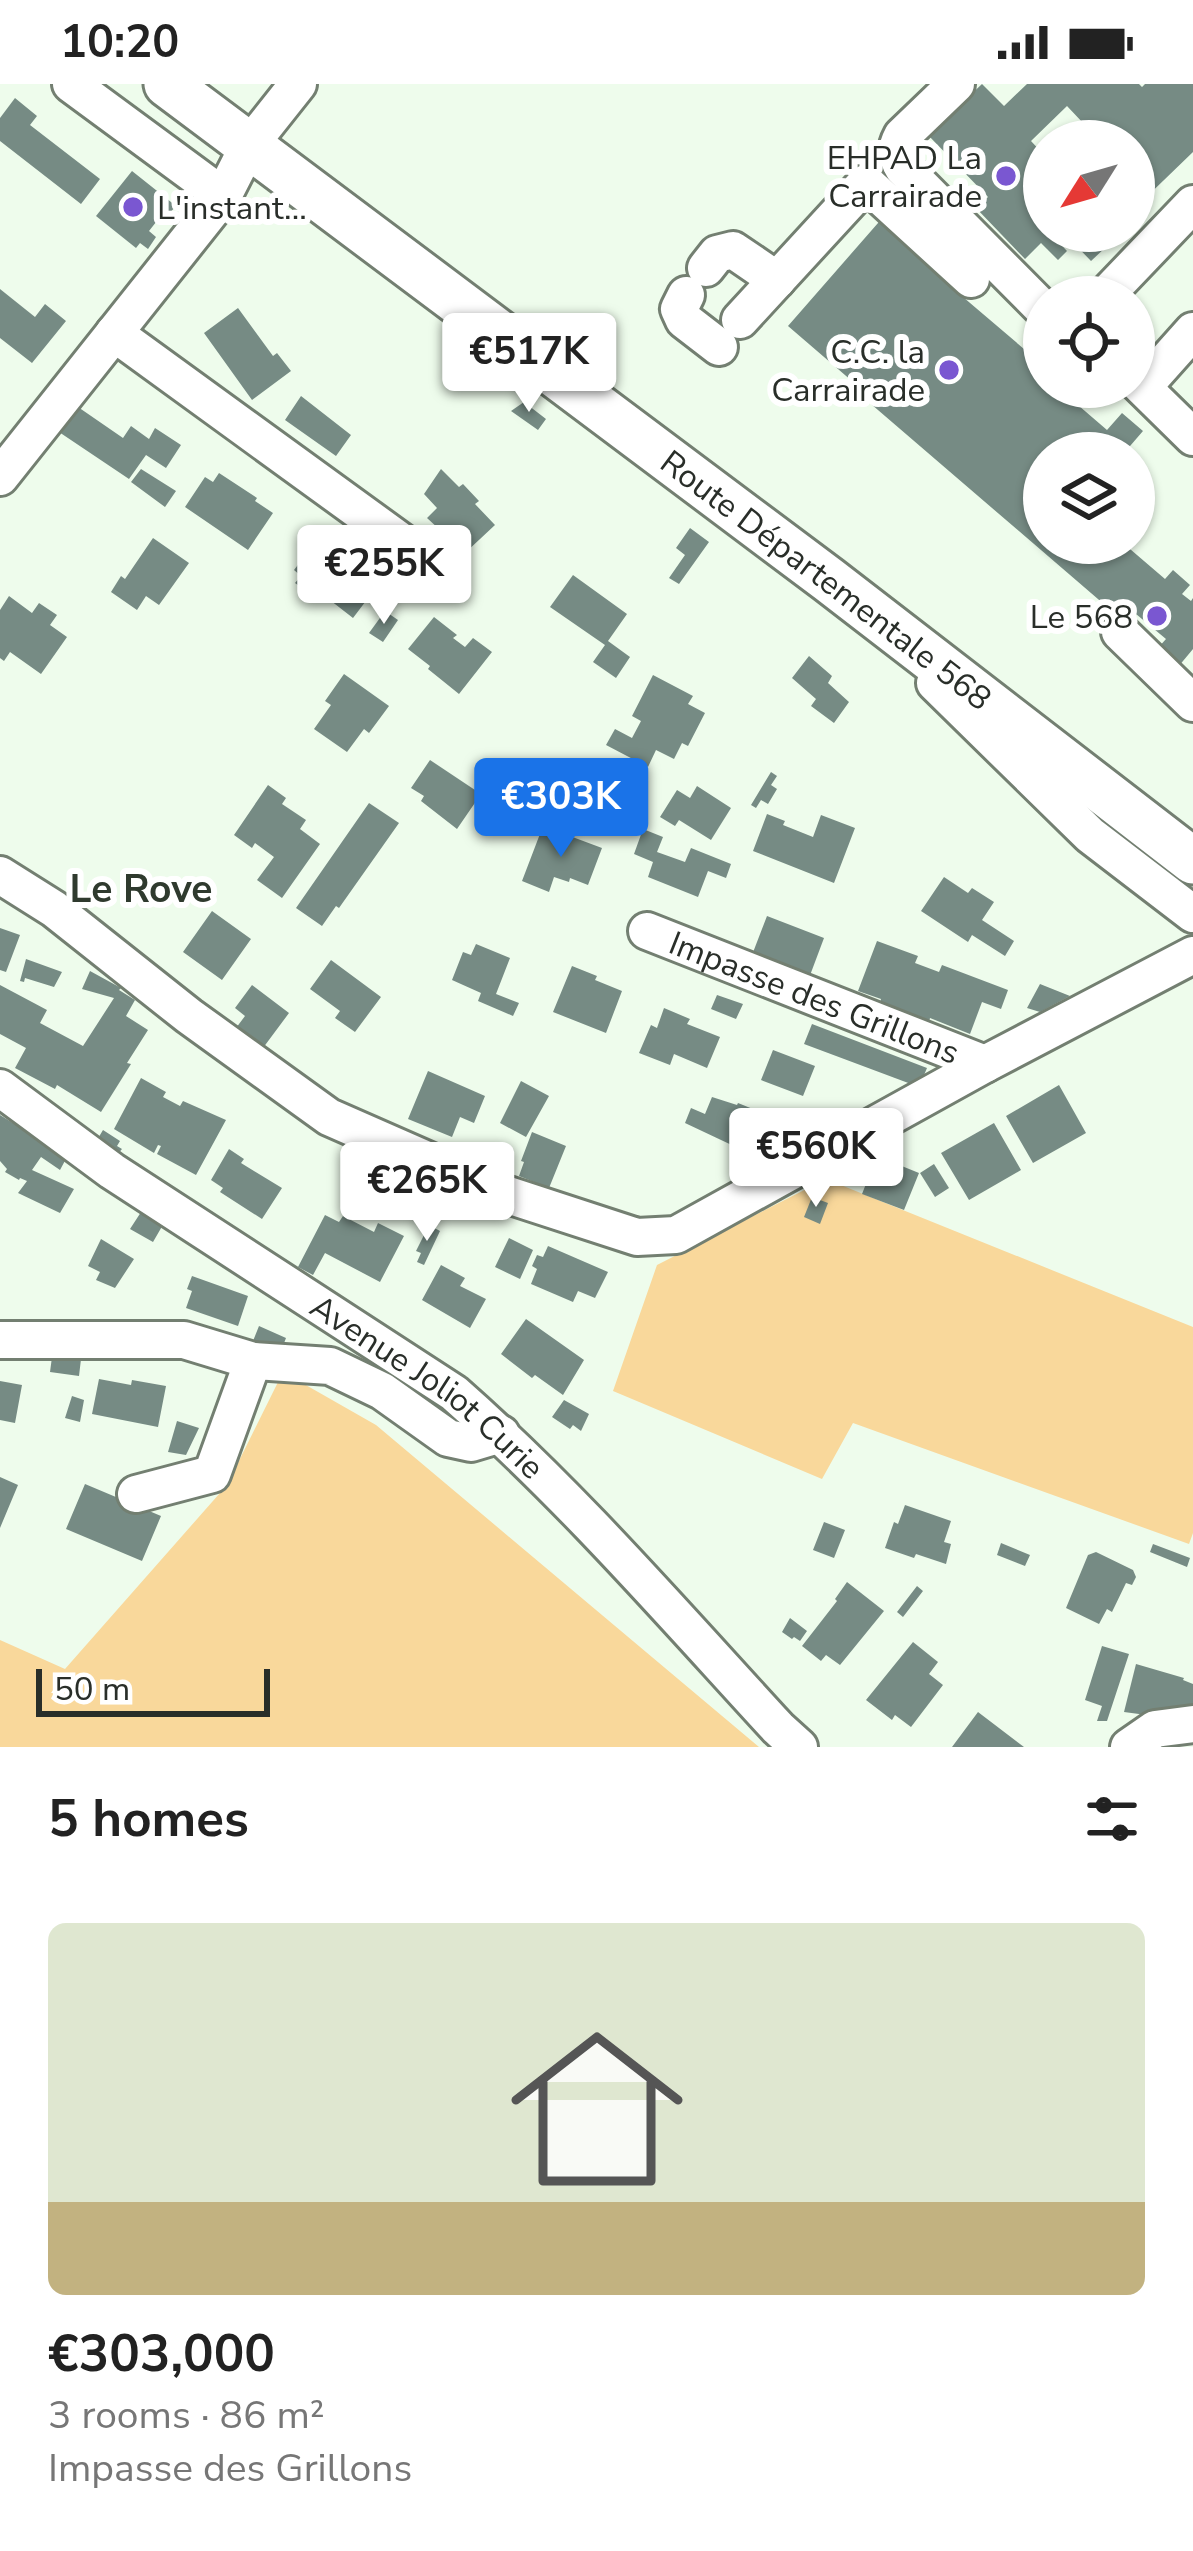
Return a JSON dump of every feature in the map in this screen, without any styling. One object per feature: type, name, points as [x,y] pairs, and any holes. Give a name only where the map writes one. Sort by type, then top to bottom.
[{"type":"main road","name":"Route Départementale 568","points":[[167,84],[830,580],[1193,861]]},
{"type":"street","points":[[71,84],[223,196]]},
{"type":"street","points":[[0,477],[223,196],[262,157],[298,84]]},
{"type":"street","points":[[956,84],[902,136],[897,157],[902,168],[1023,289]]},
{"type":"street","points":[[777,280],[734,250],[717,254],[679,309],[684,320],[729,333],[866,183],[971,279]]},
{"type":"street","points":[[1124,276],[1193,205]]},
{"type":"street","points":[[1155,367],[1193,331]]},
{"type":"street","points":[[114,333],[421,556]]},
{"type":"street","points":[[1155,400],[1193,437]]},
{"type":"street","points":[[830,580],[1090,835],[1193,914]]},
{"type":"street","points":[[1120,632],[1193,704]]},
{"type":"street","points":[[0,875],[54,909],[189,1016],[329,1117],[502,1193],[637,1237],[676,1235],[1193,955]]},
{"type":"street","name":"Impasse des Grillons","points":[[647,931],[985,1064]]},
{"type":"street","name":"Avenue Joliot Curie","points":[[0,1088],[112,1171],[454,1393],[586,1518],[799,1747]]},
{"type":"street","points":[[0,1340],[184,1340],[253,1361],[330,1366],[382,1391],[448,1438],[471,1443],[501,1434]]},
{"type":"street","points":[[136,1494],[212,1474],[253,1361]]},
{"type":"street","points":[[1129,1747],[1155,1730],[1193,1724]]},
{"type":"shaded area","points":[[826,1179],[1193,1327],[1193,1533],[1189,1544],[853,1423],[822,1479],[613,1391],[657,1265]]},
{"type":"shaded area","points":[[283,1372],[376,1425],[759,1747],[0,1747],[0,1640],[65,1669],[227,1485]]},
{"type":"building","name":"EHPAD La Carrairade","points":[[982,84],[1004,106],[1027,84],[1193,84],[1193,152],[1155,189],[1155,120],[1080,120],[1067,106],[1053,120],[1023,120],[1023,252],[1032,252],[1025,259],[976,208],[988,197],[928,135]]},
{"type":"building","points":[[15,98],[37,116],[30,125],[100,179],[81,204],[0,141],[0,118]]},
{"type":"building","points":[[132,171],[176,206],[168,215],[164,212],[149,231],[156,237],[148,249],[140,243],[136,248],[96,216]]},
{"type":"building","name":"C.C. la Carrairade","points":[[885,215],[970,289],[963,297],[1023,348],[1023,408],[1081,408],[1107,430],[1122,413],[1143,431],[1023,432],[1023,535],[788,326]]},
{"type":"building","points":[[0,289],[35,317],[45,304],[66,321],[32,363],[0,338]]},
{"type":"building","points":[[238,308],[273,356],[277,353],[291,371],[252,400],[204,333]]},
{"type":"building","points":[[301,396],[351,435],[336,456],[285,420]]},
{"type":"building","points":[[524,402],[546,419],[538,430],[511,411]]},
{"type":"building","points":[[78,407],[123,438],[131,426],[149,439],[155,428],[181,445],[166,468],[146,455],[129,479],[59,432]]},
{"type":"building","points":[[141,469],[176,491],[165,507],[131,482]]},
{"type":"building","points":[[441,469],[459,487],[463,484],[495,525],[465,553],[427,518],[437,508],[424,494]]},
{"type":"building","points":[[219,473],[273,513],[248,550],[185,507],[205,477],[213,482]]},
{"type":"building","points":[[326,528],[346,543],[334,559],[375,589],[353,618],[326,597],[322,602],[295,583],[301,576],[294,570]]},
{"type":"building","points":[[690,528],[709,542],[679,584],[669,578],[685,555],[676,548]]},
{"type":"building","points":[[153,538],[189,563],[159,605],[146,596],[137,610],[111,592]]},
{"type":"building","name":"C.C. la Carrairade","points":[[1057,564],[1148,564],[1165,579],[1173,570],[1190,585],[1182,594],[1193,598],[1193,649],[1178,667],[1157,649],[1166,639],[1136,614],[1127,624]]},
{"type":"building","points":[[573,575],[627,614],[608,641],[630,657],[616,678],[593,662],[605,645],[550,607]]},
{"type":"building","points":[[9,596],[32,613],[39,603],[57,615],[50,625],[67,637],[41,674],[10,652],[4,661],[0,658],[0,610]]},
{"type":"building","points":[[385,611],[398,620],[383,642],[369,633]]},
{"type":"building","points":[[434,617],[465,647],[473,638],[492,652],[459,694],[408,649]]},
{"type":"building","points":[[809,656],[832,676],[828,683],[849,702],[834,723],[811,706],[816,699],[792,678]]},
{"type":"building","points":[[344,674],[389,706],[347,752],[314,729],[331,705],[325,701]]},
{"type":"building","points":[[653,675],[693,696],[688,704],[705,713],[688,746],[682,743],[674,759],[656,750],[648,767],[606,745],[615,729],[632,738],[641,721],[632,716]]},
{"type":"building","points":[[430,760],[481,794],[457,829],[411,788]]},
{"type":"building","points":[[771,772],[777,776],[771,785],[777,789],[768,804],[761,800],[756,808],[751,805]]},
{"type":"building","points":[[268,785],[286,798],[282,804],[306,820],[300,829],[320,844],[282,898],[257,880],[274,857],[234,835]]},
{"type":"building","points":[[697,786],[731,808],[711,840],[679,820],[675,826],[660,817],[677,790],[690,798]]},
{"type":"building","points":[[369,803],[399,823],[322,926],[296,908]]},
{"type":"building","points":[[767,814],[813,837],[821,815],[855,828],[834,883],[753,851]]},
{"type":"building","points":[[543,826],[602,848],[588,885],[554,877],[549,892],[522,881]]},
{"type":"building","points":[[643,829],[663,837],[657,852],[685,862],[691,848],[731,864],[726,878],[708,871],[698,897],[648,877],[653,862],[634,854]]},
{"type":"building","points":[[944,877],[994,902],[982,920],[1014,941],[1005,956],[972,935],[968,942],[921,911]]},
{"type":"building","points":[[212,911],[251,939],[222,980],[183,952]]},
{"type":"building","points":[[767,916],[824,938],[809,978],[752,955]]},
{"type":"building","points":[[0,928],[20,935],[6,972],[0,970]]},
{"type":"building","points":[[877,941],[918,956],[915,963],[939,972],[942,965],[1008,990],[1001,1009],[982,1002],[970,1034],[858,991]]},
{"type":"building","points":[[476,944],[510,958],[496,994],[519,1003],[513,1016],[478,1001],[481,993],[452,980],[463,952],[471,955]]},
{"type":"building","points":[[26,959],[62,972],[54,987],[25,978],[20,981]]},
{"type":"building","points":[[331,960],[381,997],[355,1032],[335,1018],[340,1011],[310,989]]},
{"type":"building","points":[[572,966],[622,991],[606,1033],[553,1012]]},
{"type":"building","points":[[90,971],[135,1000],[126,1016],[148,1030],[101,1112],[57,1085],[55,1089],[15,1068],[26,1048],[0,1034],[0,985],[47,1010],[40,1023],[83,1046],[114,998],[82,989]]},
{"type":"building","points":[[1040,984],[1070,996],[1040,1012],[1027,1008]]},
{"type":"building","points":[[252,985],[289,1013],[263,1048],[236,1028],[245,1016],[235,1008]]},
{"type":"building","points":[[717,995],[743,1004],[736,1019],[711,1009]]},
{"type":"building","points":[[664,1008],[690,1019],[687,1024],[720,1037],[707,1068],[674,1054],[670,1065],[639,1053]]},
{"type":"building","points":[[812,1024],[927,1068],[919,1087],[804,1044]]},
{"type":"building","points":[[773,1050],[815,1066],[803,1096],[761,1080]]},
{"type":"building","points":[[428,1071],[485,1096],[474,1123],[460,1117],[452,1137],[408,1119]]},
{"type":"building","points":[[141,1078],[180,1106],[183,1101],[226,1120],[196,1175],[157,1154],[161,1146],[154,1153],[114,1129]]},
{"type":"building","points":[[521,1081],[549,1096],[526,1137],[500,1123]]},
{"type":"building","points":[[1059,1085],[1086,1133],[1033,1163],[1006,1116]]},
{"type":"building","points":[[712,1097],[770,1116],[761,1136],[771,1141],[777,1129],[792,1136],[776,1166],[685,1123],[691,1108],[705,1114]]},
{"type":"building","points":[[0,1115],[67,1157],[60,1170],[41,1157],[32,1170],[74,1189],[60,1213],[18,1193],[27,1181],[5,1172],[0,1161]]},
{"type":"building","points":[[994,1123],[1021,1170],[969,1200],[941,1153]]},
{"type":"building","points":[[103,1130],[120,1141],[117,1146],[122,1149],[117,1155],[97,1140]]},
{"type":"building","points":[[532,1132],[566,1146],[549,1188],[519,1176]]},
{"type":"building","points":[[229,1149],[244,1159],[241,1163],[282,1188],[262,1219],[220,1192],[223,1188],[211,1180]]},
{"type":"building","points":[[877,1156],[919,1173],[904,1210],[862,1194]]},
{"type":"building","points":[[934,1164],[949,1188],[935,1197],[920,1173]]},
{"type":"building","points":[[812,1197],[828,1203],[820,1224],[804,1217]]},
{"type":"building","points":[[143,1209],[164,1223],[153,1242],[130,1229]]},
{"type":"building","points":[[325,1215],[339,1222],[343,1216],[374,1232],[378,1223],[404,1236],[380,1282],[325,1253],[313,1275],[298,1267]]},
{"type":"building","points":[[429,1225],[440,1231],[424,1265],[417,1262],[421,1253],[416,1251]]},
{"type":"building","points":[[509,1238],[533,1250],[520,1279],[495,1267]]},
{"type":"building","points":[[101,1239],[134,1259],[115,1288],[96,1280],[100,1272],[88,1266]]},
{"type":"building","points":[[548,1246],[608,1272],[595,1298],[578,1291],[573,1302],[531,1284],[537,1269],[532,1266]]},
{"type":"building","points":[[441,1265],[465,1278],[460,1286],[486,1299],[470,1328],[422,1300]]},
{"type":"building","points":[[192,1276],[248,1296],[238,1326],[186,1308]]},
{"type":"building","points":[[526,1319],[584,1360],[563,1395],[501,1354]]},
{"type":"building","points":[[259,1326],[286,1338],[281,1351],[253,1341]]},
{"type":"building","points":[[52,1357],[81,1359],[79,1376],[50,1372]]},
{"type":"building","points":[[99,1379],[166,1386],[158,1427],[92,1414]]},
{"type":"building","points":[[0,1381],[22,1385],[15,1423],[0,1420]]},
{"type":"building","points":[[72,1396],[84,1400],[80,1422],[65,1418]]},
{"type":"building","points":[[564,1400],[589,1414],[581,1431],[552,1417]]},
{"type":"building","points":[[177,1421],[199,1428],[186,1455],[168,1452]]},
{"type":"building","points":[[0,1477],[18,1485],[0,1528]]},
{"type":"building","points":[[85,1484],[161,1516],[142,1561],[66,1529]]},
{"type":"building","points":[[905,1505],[951,1521],[944,1542],[951,1544],[946,1564],[885,1548]]},
{"type":"building","points":[[824,1522],[845,1530],[834,1558],[813,1550]]},
{"type":"building","points":[[1001,1543],[1030,1555],[1025,1566],[997,1555]]},
{"type":"building","points":[[1153,1544],[1190,1558],[1187,1567],[1150,1552]]},
{"type":"building","points":[[1096,1552],[1133,1570],[1136,1577],[1132,1585],[1126,1583],[1112,1612],[1107,1609],[1099,1624],[1066,1608],[1088,1555]]},
{"type":"building","points":[[847,1582],[884,1611],[840,1665],[826,1655],[821,1661],[802,1646]]},
{"type":"building","points":[[917,1586],[923,1591],[903,1617],[897,1612]]},
{"type":"building","points":[[790,1618],[807,1631],[800,1641],[782,1632]]},
{"type":"building","points":[[913,1642],[938,1662],[929,1674],[943,1685],[911,1727],[895,1715],[892,1720],[866,1700]]},
{"type":"building","points":[[1102,1646],[1129,1654],[1107,1721],[1097,1721],[1102,1706],[1085,1700]]},
{"type":"building","points":[[1136,1664],[1193,1684],[1193,1714],[1184,1720],[1124,1712]]},
{"type":"building","points":[[978,1712],[1024,1747],[952,1747]]},
{"type":"place","name":"EHPAD La Carrairade","points":[[1006,176]]},
{"type":"place","name":"L'instant...","points":[[133,207]]},
{"type":"place","name":"C.C. la Carrairade","points":[[949,370]]},
{"type":"place","name":"Le 568","points":[[1157,616]]},
{"type":"district","name":"Le Rove","points":[[141,888]]}]
